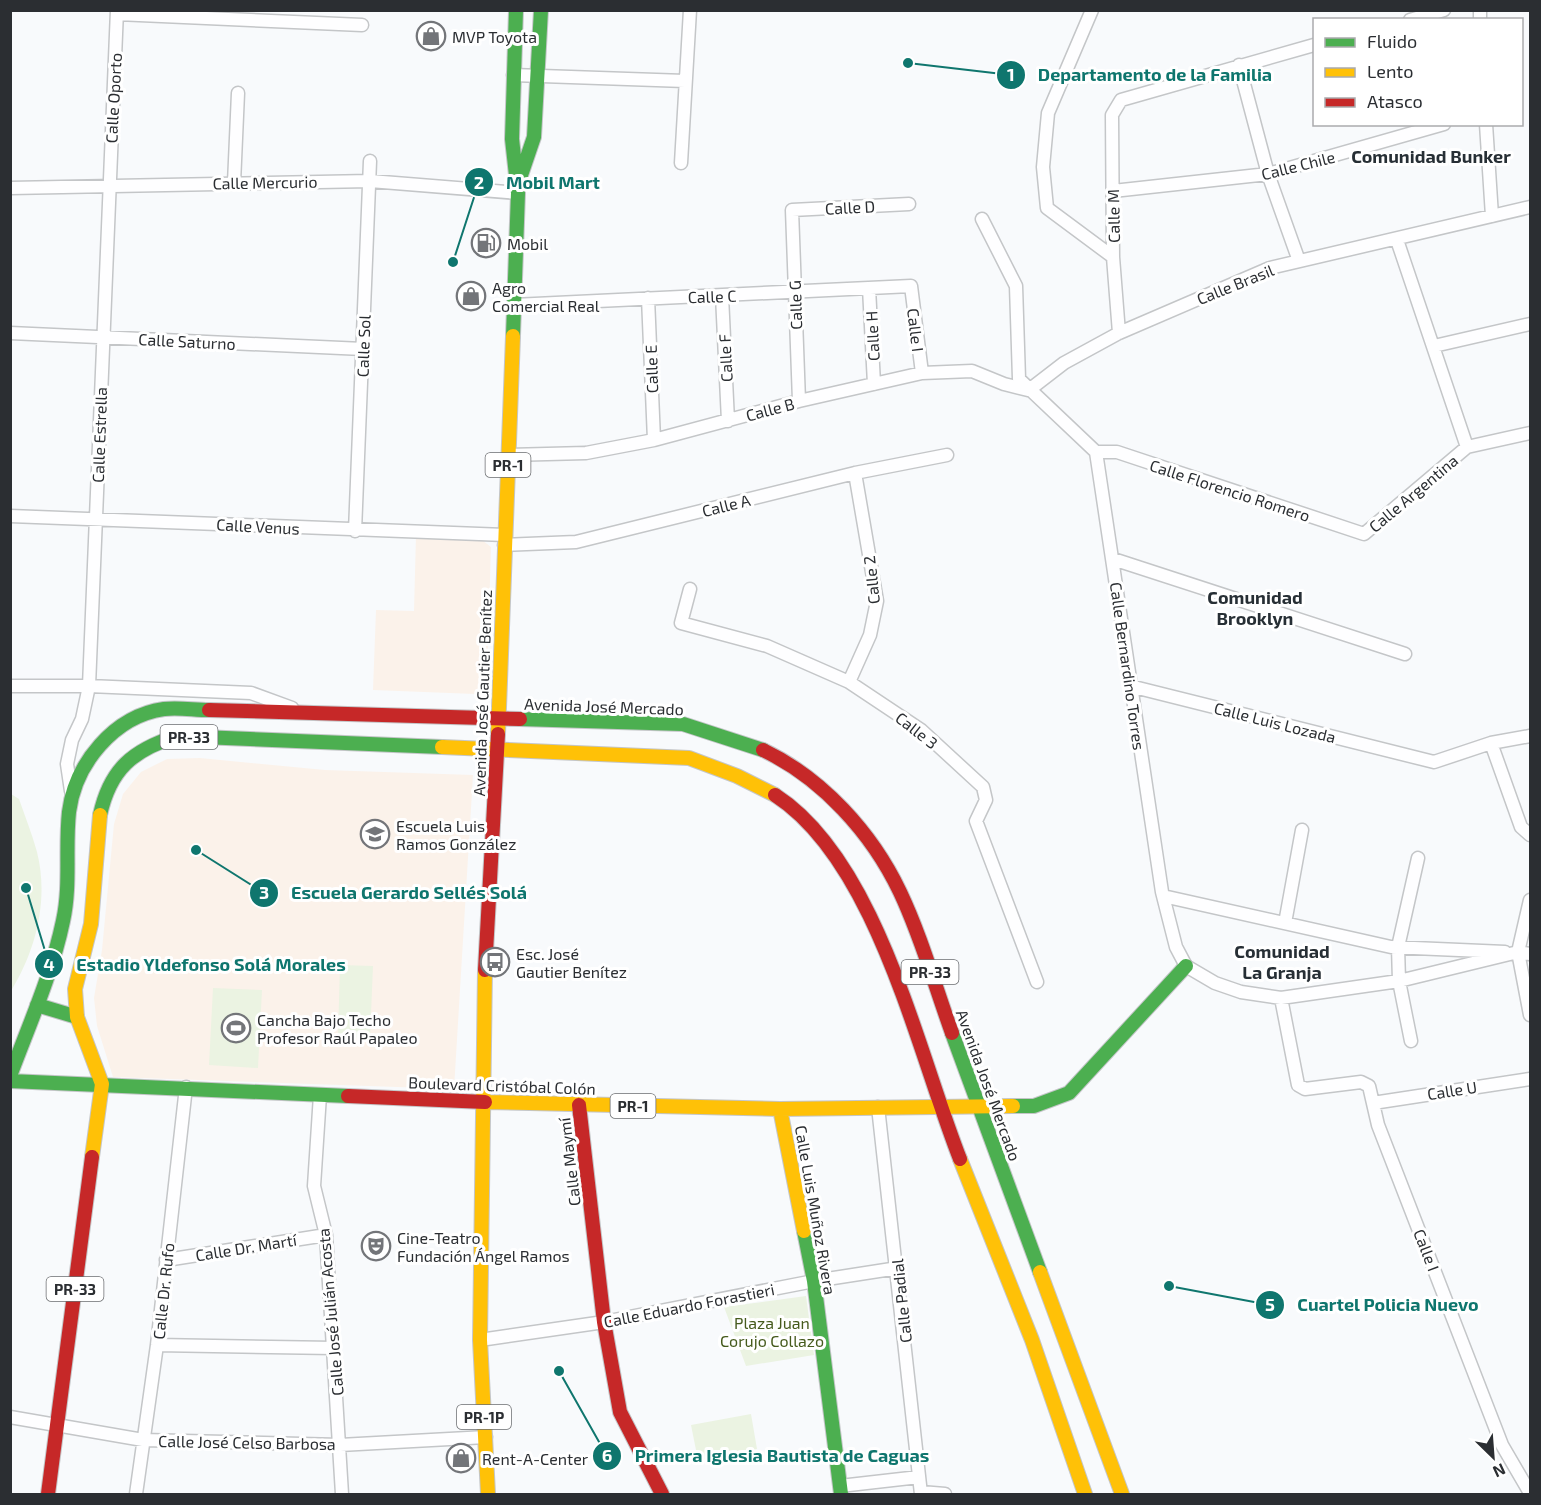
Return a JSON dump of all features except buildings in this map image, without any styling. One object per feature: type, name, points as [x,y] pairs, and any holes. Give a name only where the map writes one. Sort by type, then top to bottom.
[{"type":"main road","name":"Avenida José Gautier Benítez","points":[[488,1494],[480,1340],[485,1102],[485,951],[498,718],[518,187],[512,139],[516,10]]},
{"type":"main road","name":"Avenida José Gautier Benítez","points":[[518,187],[534,137],[541,10]]},
{"type":"main road","name":"Avenida José Mercado","points":[[10,1076],[37,1005],[64,917],[71,796],[91,757],[104,741],[121,726],[141,715],[165,709],[683,724],[736,739],[771,753],[822,788],[857,824],[882,860],[900,892],[1122,1494]]},
{"type":"main road","name":"PR-33","points":[[48,1494],[102,1084],[76,1017],[75,988],[91,924],[100,818],[105,792],[122,764],[154,742],[177,736],[689,758],[743,777],[777,795],[808,822],[841,865],[863,903],[883,949],[940,1109],[1044,1373],[1084,1494]]},
{"type":"main road","name":"Boulevard Cristóbal Colón","points":[[10,1081],[579,1105],[780,1109],[878,1107],[940,1109],[1034,1106],[1069,1093],[1186,966]]},
{"type":"main road","points":[[37,1005],[76,1017]]},
{"type":"main road","name":"Calle Maymí","points":[[579,1105],[604,1322],[620,1412],[662,1494]]},
{"type":"main road","name":"Calle Luis Muñoz Rivera","points":[[780,1109],[814,1281],[841,1490]]},
{"type":"street","points":[[681,163],[690,10]]},
{"type":"street","points":[[1092,10],[1048,113],[1043,167],[1047,207],[1113,257]]},
{"type":"street","points":[[1417,18],[1444,10]]},
{"type":"street","points":[[117,12],[245,14],[362,25]]},
{"type":"street","name":"Calle Oporto","points":[[108,185],[117,12]]},
{"type":"street","points":[[1299,261],[1268,174],[1239,65],[1313,45]]},
{"type":"street","name":"Calle M","points":[[1119,333],[1113,257],[1112,115],[1120,100],[1239,65]]},
{"type":"street","points":[[513,75],[685,81]]},
{"type":"street","points":[[234,183],[238,93]]},
{"type":"street","name":"Calle Chile","points":[[1113,191],[1268,174],[1437,126]]},
{"type":"street","points":[[1486,126],[1492,216]]},
{"type":"street","name":"Calle Sol","points":[[356,531],[370,161]]},
{"type":"street","name":"Calle Mercurio","points":[[10,189],[108,185],[370,181],[518,187]]},
{"type":"street","name":"Calle Estrella","points":[[71,796],[67,764],[72,740],[82,719],[88,686],[97,518],[108,185]]},
{"type":"street","name":"Calle D","points":[[792,210],[909,204]]},
{"type":"street","name":"Calle Brasil","points":[[1029,390],[1064,363],[1119,333],[1270,268],[1530,207]]},
{"type":"street","name":"Calle G","points":[[792,210],[799,401]]},
{"type":"street","points":[[982,219],[1016,286],[1018,379],[1096,452]]},
{"type":"street","points":[[1397,240],[1467,447]]},
{"type":"street","name":"Calle C","points":[[514,305],[911,286]]},
{"type":"street","name":"Calle I","points":[[911,286],[922,374]]},
{"type":"street","name":"Calle H","points":[[869,288],[874,384]]},
{"type":"street","name":"Calle F","points":[[722,296],[728,421]]},
{"type":"street","name":"Calle E","points":[[648,298],[654,440]]},
{"type":"street","points":[[1434,346],[1530,324]]},
{"type":"street","name":"Calle Saturno","points":[[10,333],[363,349]]},
{"type":"street","name":"Calle B","points":[[508,455],[586,453],[654,440],[799,401],[922,374],[972,370],[1004,384],[1029,390]]},
{"type":"street","name":"Calle Argentina","points":[[1364,534],[1467,447],[1530,433]]},
{"type":"street","name":"Calle Florencio Romero","points":[[1096,452],[1117,452],[1364,534]]},
{"type":"street","name":"Calle Bernardino Torres","points":[[1096,452],[1163,896],[1176,947],[1186,966]]},
{"type":"street","name":"Calle A","points":[[505,540],[576,542],[855,473],[947,455]]},
{"type":"street","name":"Calle 2","points":[[849,682],[870,635],[876,601],[855,473]]},
{"type":"street","name":"Calle Venus","points":[[10,516],[97,518],[505,540]]},
{"type":"street","points":[[1113,559],[1405,654]]},
{"type":"street","name":"Calle 3","points":[[690,589],[681,623],[767,646],[849,682],[921,730],[983,787],[986,800],[976,821],[1037,982]]},
{"type":"street","points":[[10,686],[88,686],[251,693],[307,713]]},
{"type":"street","name":"Calle Luis Lozada","points":[[1130,686],[1434,762],[1491,743],[1530,736]]},
{"type":"street","points":[[1491,743],[1521,827],[1530,834]]},
{"type":"street","points":[[1285,923],[1302,830]]},
{"type":"street","points":[[1411,1041],[1400,981],[1398,947],[1418,858]]},
{"type":"street","points":[[1163,896],[1398,947],[1524,953]]},
{"type":"street","points":[[1530,900],[1524,953],[1530,1015]]},
{"type":"street","points":[[1186,966],[1215,983],[1241,992],[1281,998],[1400,981],[1524,953]]},
{"type":"street","points":[[1281,998],[1298,1085],[1305,1089],[1361,1082],[1369,1086],[1373,1103]]},
{"type":"street","name":"Calle U","points":[[1373,1103],[1530,1079]]},
{"type":"street","name":"Calle Dr. Rufo","points":[[136,1494],[157,1345],[186,1088]]},
{"type":"street","name":"Calle José Julián Acosta","points":[[320,1095],[314,1186],[326,1235],[342,1494]]},
{"type":"street","name":"Calle I","points":[[1373,1103],[1378,1125],[1502,1445],[1530,1493]]},
{"type":"street","name":"Calle Padial","points":[[878,1107],[898,1268],[921,1493]]},
{"type":"street","name":"Calle Dr. Martí","points":[[166,1260],[326,1235]]},
{"type":"street","name":"Calle Eduardo Forastieri","points":[[480,1340],[604,1322],[814,1281],[898,1268]]},
{"type":"street","points":[[157,1345],[334,1348]]},
{"type":"street","name":"Calle José Celso Barbosa","points":[[10,1417],[143,1440],[340,1445],[486,1437]]},
{"type":"street","points":[[841,1490],[919,1477]]},
{"type":"street","points":[[921,1493],[945,1494]]},
{"type":"shaded area","points":[[416,535],[482,540],[491,547],[487,680],[484,689],[475,694],[373,690],[376,610],[414,611]]},
{"type":"shaded area","points":[[200,758],[325,770],[473,775],[454,1089],[113,1077],[97,1026],[94,998],[102,950],[114,824],[123,794],[141,772],[167,759]]},
{"type":"green space","points":[[11,794],[19,799],[33,839],[42,888],[38,924],[33,942],[11,991]]},
{"type":"green space","points":[[340,965],[373,966],[370,1038],[338,1037]]},
{"type":"green space","name":"Cancha Bajo Techo Profesor Raúl Papaleo","points":[[213,988],[262,990],[258,1068],[209,1065]]},
{"type":"green space","name":"Plaza Juan Corujo Collazo","points":[[806,1296],[814,1355],[746,1366],[724,1307]]},
{"type":"green space","points":[[751,1414],[757,1449],[698,1460],[691,1425]]},
{"type":"traffic: fast","points":[[513,336],[518,193],[512,139],[516,10]]},
{"type":"traffic: fast","points":[[520,178],[534,137],[541,10]]},
{"type":"traffic: fast","points":[[10,1076],[46,980],[63,921],[67,894],[69,812],[79,777],[100,745],[129,721],[146,713],[164,709],[209,710]]},
{"type":"traffic: fast","points":[[520,719],[683,724],[763,750]]},
{"type":"traffic: fast","points":[[100,815],[104,799],[117,773],[136,755],[177,736],[442,747]]},
{"type":"traffic: fast","points":[[1013,1106],[1034,1106],[1069,1093],[1186,966]]},
{"type":"traffic: fast","points":[[37,1005],[77,1017]]},
{"type":"traffic: fast","points":[[952,1033],[1040,1272]]},
{"type":"traffic: fast","points":[[10,1081],[348,1096]]},
{"type":"traffic: fast","points":[[804,1231],[814,1281],[841,1494]]},
{"type":"traffic: slow","points":[[498,734],[513,336]]},
{"type":"traffic: slow","points":[[442,747],[689,758],[737,776],[775,795]]},
{"type":"traffic: slow","points":[[92,1157],[102,1084],[77,1017],[75,989],[91,924],[100,815]]},
{"type":"traffic: slow","points":[[485,970],[480,1340],[488,1494]]},
{"type":"traffic: slow","points":[[485,1102],[780,1109],[804,1231]]},
{"type":"traffic: slow","points":[[780,1109],[1013,1106]]},
{"type":"traffic: slow","points":[[960,1159],[1032,1340],[1085,1494]]},
{"type":"traffic: slow","points":[[1040,1272],[1122,1494]]},
{"type":"traffic: jam","points":[[209,710],[520,719]]},
{"type":"traffic: jam","points":[[485,970],[498,734]]},
{"type":"traffic: jam","points":[[763,750],[785,762],[825,792],[843,809],[875,849],[908,909],[952,1033]]},
{"type":"traffic: jam","points":[[775,795],[810,825],[841,864],[867,910],[890,961],[960,1159]]},
{"type":"traffic: jam","points":[[348,1096],[485,1102]]},
{"type":"traffic: jam","points":[[579,1105],[604,1322],[620,1412],[662,1494]]},
{"type":"traffic: jam","points":[[48,1494],[92,1157]]},
{"type":"place","name":"MVP Toyota","points":[[431,36]]},
{"type":"place","name":"Departamento de la Familia","points":[[908,63]]},
{"type":"place","name":"Mobil","points":[[486,243]]},
{"type":"place","name":"Mobil Mart","points":[[453,262]]},
{"type":"place","name":"Agro Comercial Real","points":[[471,296]]},
{"type":"place","name":"Escuela Luis Ramos González","points":[[375,834]]},
{"type":"place","name":"Escuela Gerardo Sellés Solá","points":[[196,850]]},
{"type":"place","name":"Estadio Yldefonso Solá Morales","points":[[26,888]]},
{"type":"place","name":"Esc. José Gautier Benítez","points":[[495,962]]},
{"type":"place","name":"Cancha Bajo Techo Profesor Raúl Papaleo","points":[[236,1028]]},
{"type":"place","name":"Cine-Teatro Fundación Ángel Ramos","points":[[376,1246]]},
{"type":"place","name":"Cuartel Policia Nuevo","points":[[1169,1286]]},
{"type":"place","name":"Primera Iglesia Bautista de Caguas","points":[[559,1371]]},
{"type":"place","name":"Rent-A-Center","points":[[461,1458]]},
{"type":"district","name":"Comunidad Bunker","points":[[1431,156]]},
{"type":"district","name":"Comunidad Brooklyn","points":[[1255,607]]},
{"type":"district","name":"Comunidad La Granja","points":[[1282,961]]}]
